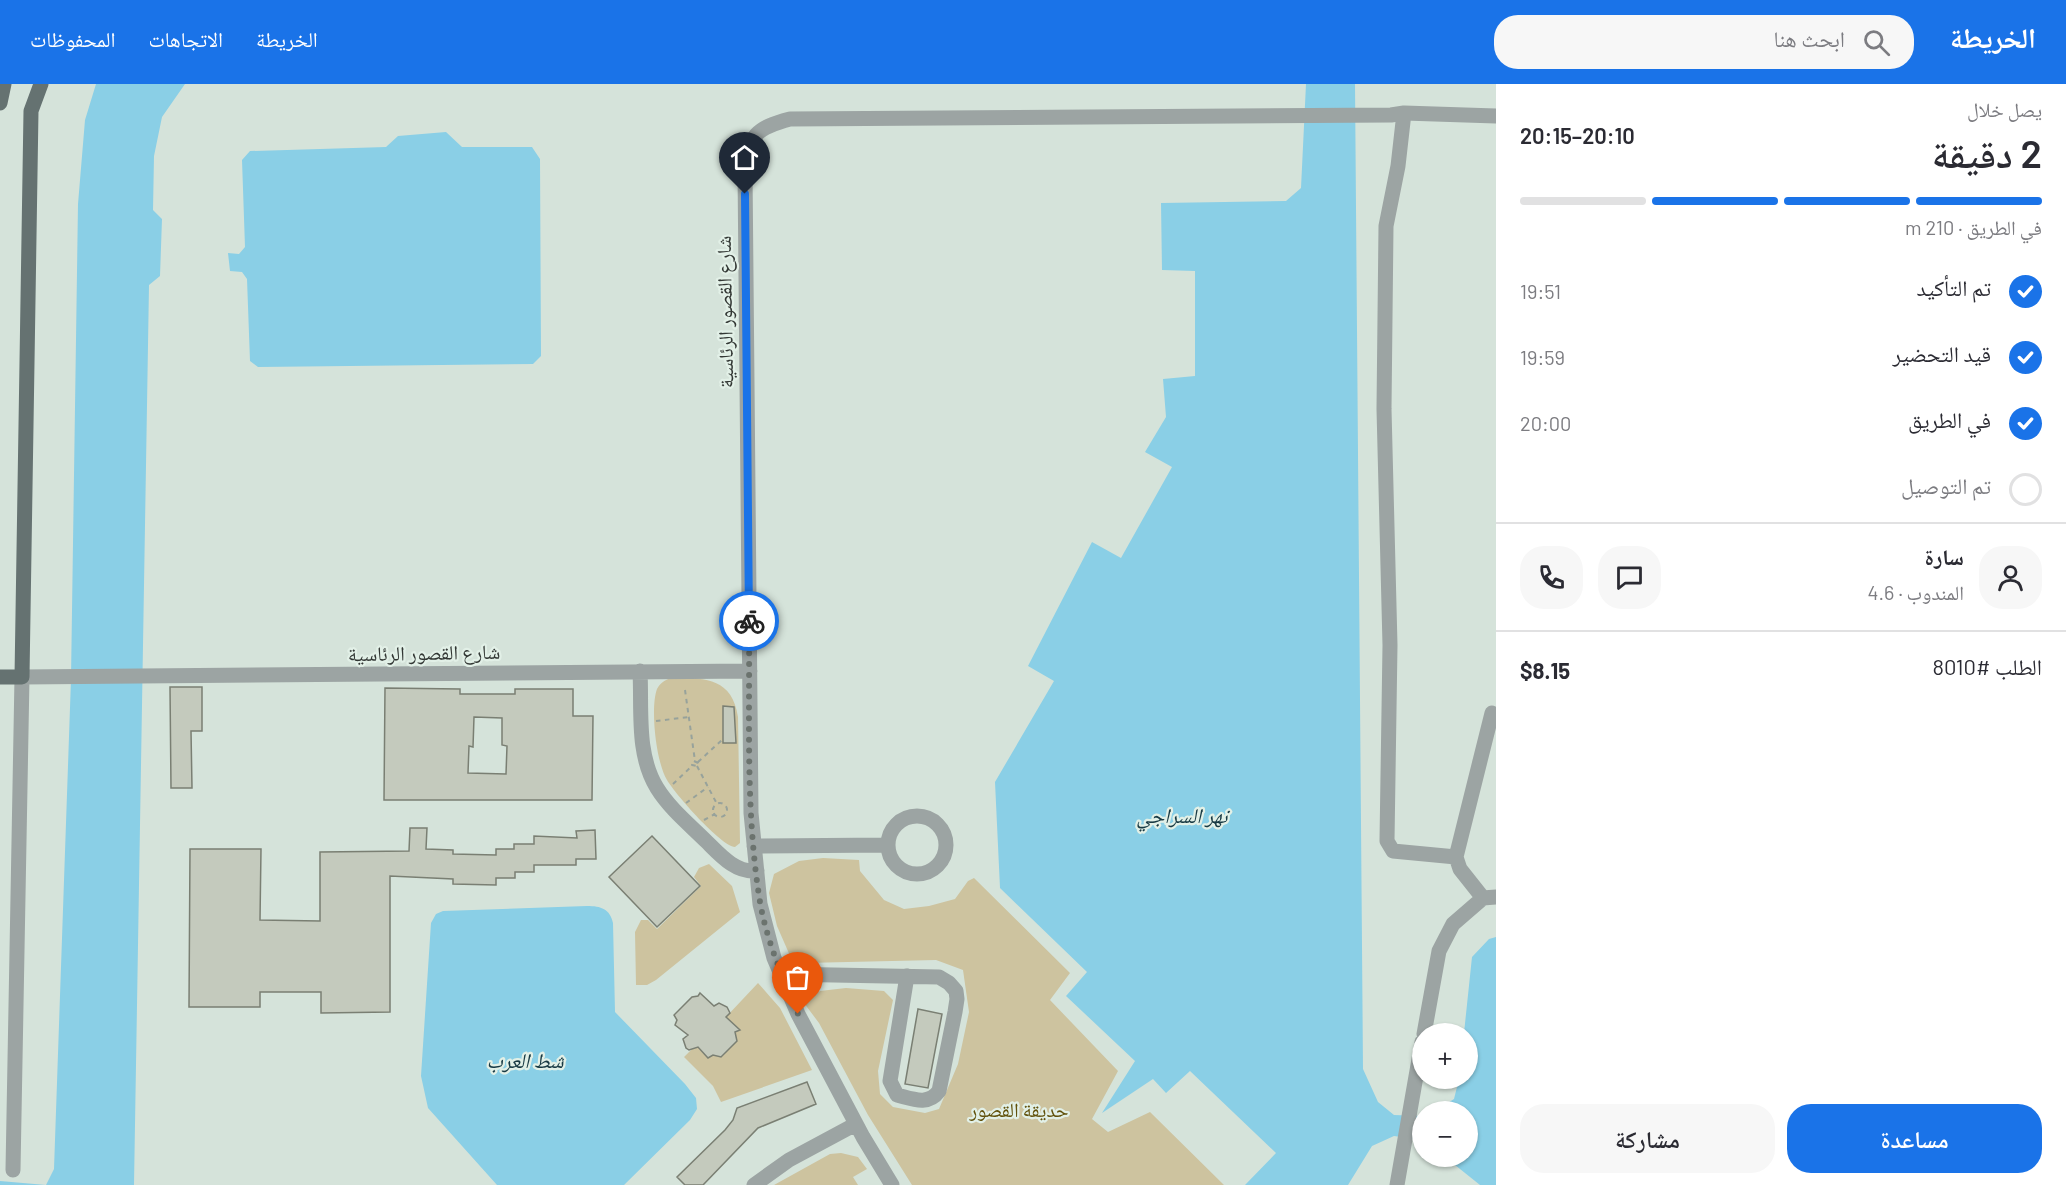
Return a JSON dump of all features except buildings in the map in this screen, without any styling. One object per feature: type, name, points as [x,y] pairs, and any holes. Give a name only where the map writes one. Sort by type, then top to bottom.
[{"type":"main road","points":[[0,103],[4,84]]},
{"type":"main road","points":[[0,677],[22,677],[31,111],[41,84]]},
{"type":"street","name":"شارع القصور الرئاسية","points":[[892,1185],[856,1124],[798,1014],[774,958],[760,904],[751,813],[745,170],[747,151],[756,135],[767,125],[790,118],[1398,114],[1496,117]]},
{"type":"street","points":[[1398,114],[1398,166],[1386,226],[1384,409],[1390,645],[1388,841],[1393,851],[1456,857]]},
{"type":"street","points":[[640,671],[645,762],[661,794],[675,811],[729,862],[746,871],[757,871]]},
{"type":"street","name":"شارع القصور الرئاسية","points":[[22,677],[750,671]]},
{"type":"street","points":[[13,1170],[22,677]]},
{"type":"street","points":[[1426,1023],[1439,951],[1453,924],[1489,897],[1460,870],[1456,857],[1492,713]]},
{"type":"street","points":[[754,846],[888,845]]},
{"type":"street","points":[[781,974],[907,976],[939,977],[949,983],[956,991],[957,999],[939,1091],[934,1098],[928,1101],[897,1095],[890,1081],[907,976]]},
{"type":"street","points":[[1397,1185],[1414,1089]]},
{"type":"street","points":[[754,1185],[789,1160],[856,1124]]},
{"type":"path","points":[[686,690],[695,764],[717,804]]},
{"type":"path","points":[[642,723],[689,717]]},
{"type":"path","points":[[661,794],[723,740]]},
{"type":"path","points":[[675,811],[708,787]]},
{"type":"path","points":[[723,803],[727,808],[727,812],[722,816],[714,813],[713,808],[717,804],[723,803]]},
{"type":"green space","points":[[671,678],[695,678],[715,682],[730,694],[735,704],[738,717],[740,843],[735,847],[720,838],[688,807],[663,772],[655,735],[654,709],[657,689]]},
{"type":"green space","name":"حديقة القصور","points":[[823,858],[859,860],[860,871],[884,900],[904,909],[929,906],[955,899],[968,881],[974,878],[1070,973],[1050,1000],[1118,1071],[1092,1119],[1108,1132],[1150,1112],[1224,1185],[912,1185],[868,1115],[819,1023],[804,1003],[820,991],[846,988],[884,991],[893,1000],[878,1071],[880,1094],[893,1107],[925,1113],[939,1109],[958,1064],[969,1012],[963,970],[936,960],[804,963],[791,958],[777,926],[769,893],[774,874],[799,861]]},
{"type":"green space","points":[[709,864],[732,886],[740,912],[656,980],[647,985],[636,985],[635,932],[641,920],[648,920],[657,929],[701,886],[694,877],[699,868]]},
{"type":"green space","points":[[758,983],[780,1008],[812,1070],[721,1102],[713,1086],[684,1057],[696,1045],[706,1056],[711,1054],[722,1056],[733,1032],[737,1031],[726,1017]]},
{"type":"green space","points":[[841,1153],[858,1157],[867,1169],[853,1177],[858,1185],[774,1185],[830,1154]]},
{"type":"water","points":[[96,84],[185,84],[162,117],[154,156],[153,210],[162,219],[160,276],[149,285],[134,1185],[46,1185],[54,1169],[71,679],[78,204],[85,120]]},
{"type":"water","name":"نهر السراجي","points":[[1306,84],[1355,84],[1363,1069],[1378,1102],[1394,1115],[1412,1116],[1412,1139],[1394,1136],[1372,1146],[1348,1185],[1245,1185],[1276,1153],[1190,1071],[1166,1093],[1153,1079],[1102,1113],[1135,1061],[1066,996],[1087,972],[1000,888],[995,782],[1054,681],[1028,666],[1092,542],[1121,558],[1172,467],[1145,452],[1166,417],[1163,379],[1195,376],[1195,271],[1162,270],[1161,203],[1286,201],[1301,188]]},
{"type":"water","points":[[446,132],[462,147],[532,147],[540,159],[541,356],[533,364],[258,367],[250,361],[247,279],[242,272],[230,271],[228,253],[239,254],[245,247],[242,160],[250,151],[386,147],[398,136]]},
{"type":"water","name":"شط العرب","points":[[587,906],[604,909],[610,914],[613,923],[615,1012],[685,1084],[696,1098],[697,1109],[690,1120],[624,1185],[497,1185],[428,1108],[421,1076],[431,923],[436,914],[443,911]]},
{"type":"water","points":[[1496,937],[1496,1185],[1480,1185],[1458,1167],[1478,1167],[1478,1101],[1451,1101],[1454,1099],[1456,1089],[1478,1089],[1478,1023],[1465,1023],[1472,957],[1489,939]]},
{"type":"water","points":[[0,1181],[46,1185],[0,1185]]},
{"type":"way so far","points":[[749,621],[751,813],[760,904],[774,958],[798,1014]]},
{"type":"route","points":[[745,194],[749,621]]}]
